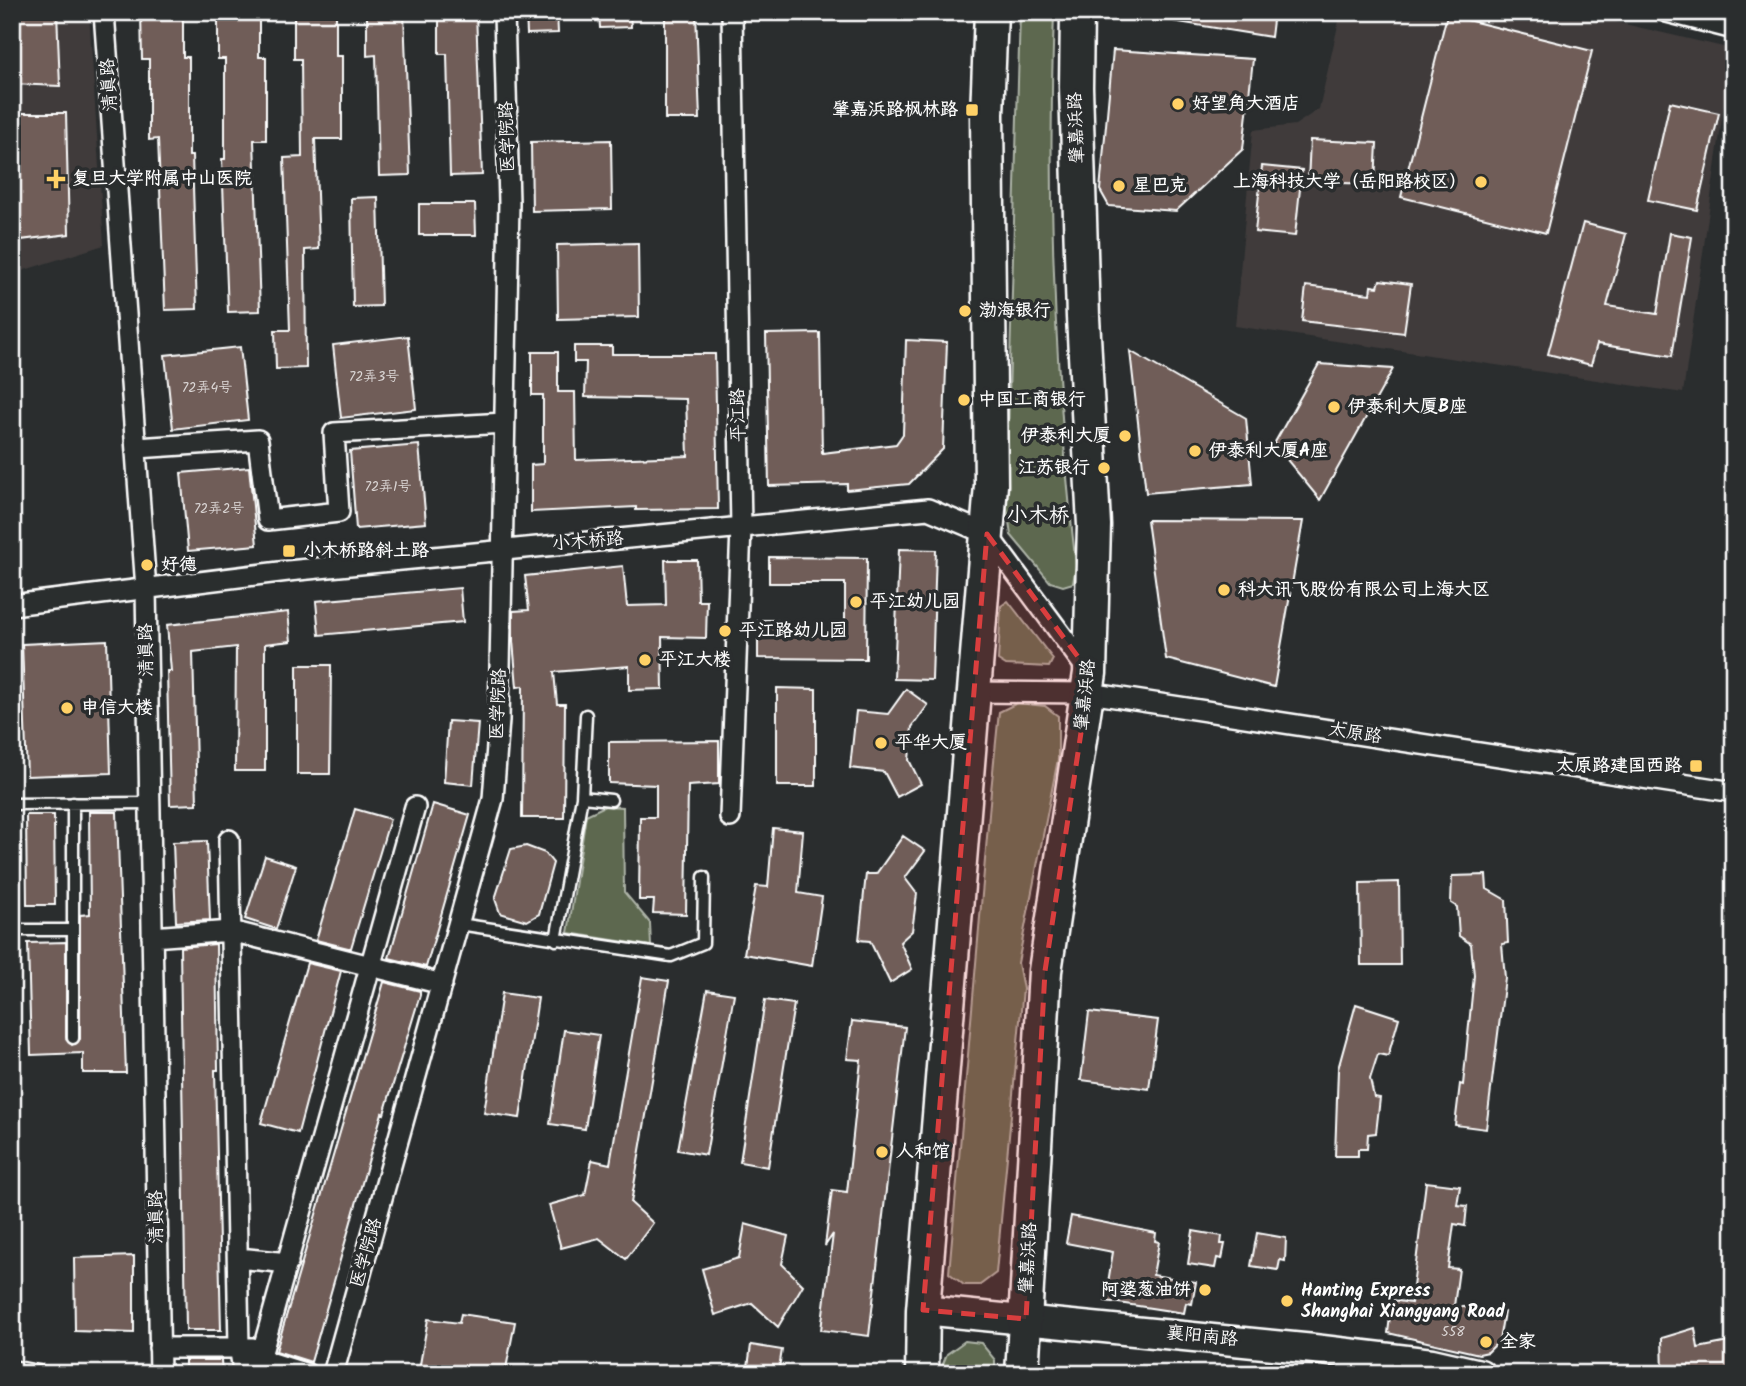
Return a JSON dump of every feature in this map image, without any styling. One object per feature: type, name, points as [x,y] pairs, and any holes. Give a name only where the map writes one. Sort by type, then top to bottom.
[{"type":"main road","points":[[922,1374],[923,1310],[991,471],[987,114],[991,12]]},
{"type":"main road","name":"肇嘉浜路","points":[[1022,1374],[1045,971],[1089,683],[1094,525],[1078,141],[1077,12]]},
{"type":"street","name":"清真路","points":[[104,12],[146,589],[159,1348],[153,1373]]},
{"type":"street","name":"医学院路","points":[[333,1374],[493,799],[499,720],[509,203],[504,12]]},
{"type":"street","name":"平江路","points":[[730,817],[741,528],[732,12]]},
{"type":"street","points":[[1667,12],[1734,29]]},
{"type":"street","points":[[137,448],[258,440],[268,520],[339,512],[334,433],[504,423]]},
{"type":"street","name":"小木桥路","points":[[12,606],[288,571],[928,509],[987,534]]},
{"type":"street","points":[[987,534],[1089,683]]},
{"type":"street","name":"太原路","points":[[974,692],[1089,683],[1734,792]]},
{"type":"street","points":[[262,1354],[415,807]]},
{"type":"street","points":[[229,840],[239,1346]]},
{"type":"street","points":[[152,937],[231,931],[442,984]]},
{"type":"street","points":[[238,1258],[288,1263]]},
{"type":"street","name":"襄阳南路","points":[[923,1310],[1314,1349],[1432,1363],[1480,1374]]},
{"type":"street","points":[[159,1348],[239,1346],[307,1374]]},
{"type":"lane","points":[[556,940],[582,797],[586,715]]},
{"type":"lane","points":[[582,797],[611,800]]},
{"type":"lane","points":[[73,803],[73,1038]]},
{"type":"lane","points":[[12,804],[149,803]]},
{"type":"lane","points":[[459,924],[671,956],[703,943],[704,877]]},
{"type":"lane","points":[[12,930],[73,930]]},
{"type":"lane","points":[[12,1367],[53,1374]]},
{"type":"highlighted area","points":[[987,534],[1090,673],[1045,971],[1026,1319],[923,1310]]},
{"type":"shaded area","name":"复旦大学附属中山医院","points":[[12,12],[89,12],[104,245],[12,274]]},
{"type":"shaded area","name":"上海科技大学（岳阳路校区）","points":[[1341,12],[1573,12],[1732,49],[1683,393],[1235,326],[1253,130],[1295,125],[1319,109]]},
{"type":"green space","points":[[1020,12],[1054,12],[1052,220],[1058,359],[1076,566],[1073,583],[1063,586],[1050,582],[1011,535],[1006,501]]},
{"type":"green space","points":[[1008,601],[1053,659],[1049,667],[1006,665],[998,660],[1001,606]]},
{"type":"green space","points":[[1017,703],[1045,706],[1058,716],[1058,759],[1018,963],[1023,989],[996,1273],[980,1285],[964,1285],[949,1273],[991,791],[999,712]]},
{"type":"green space","points":[[605,806],[623,807],[624,892],[650,923],[651,946],[568,933],[586,815]]},
{"type":"green space","points":[[965,1341],[981,1343],[995,1360],[995,1374],[939,1374],[947,1354]]},
{"type":"building","points":[[12,12],[57,12],[60,86],[12,84]]},
{"type":"building","points":[[141,12],[183,12],[183,57],[189,57],[189,156],[192,156],[197,309],[165,310],[158,139],[149,140],[149,59],[142,59]]},
{"type":"building","points":[[218,12],[259,12],[259,57],[266,57],[266,140],[254,140],[260,311],[228,312],[222,159],[225,159],[225,59],[218,59]]},
{"type":"building","points":[[294,12],[336,12],[336,56],[342,56],[342,139],[315,139],[319,249],[305,250],[306,368],[276,369],[275,330],[290,330],[284,158],[302,157],[301,59],[294,59]]},
{"type":"building","points":[[367,12],[404,12],[410,175],[379,176],[376,55],[367,56]]},
{"type":"building","points":[[439,12],[476,12],[482,175],[450,176],[447,54],[439,54]]},
{"type":"building","points":[[526,12],[557,12],[558,33],[527,34]]},
{"type":"building","points":[[599,12],[630,12],[631,27],[600,28]]},
{"type":"building","points":[[665,12],[696,12],[700,119],[665,119]]},
{"type":"building","points":[[1167,12],[1274,12],[1271,37],[1166,20]]},
{"type":"building","points":[[1447,15],[1592,51],[1546,233],[1401,197]]},
{"type":"building","name":"好望角大酒店","points":[[1113,50],[1253,59],[1243,149],[1176,211],[1109,206],[1100,190]]},
{"type":"building","points":[[1670,102],[1719,113],[1697,210],[1648,200]]},
{"type":"building","points":[[12,113],[66,113],[69,234],[12,241]]},
{"type":"building","points":[[611,140],[612,209],[532,211],[531,142]]},
{"type":"building","points":[[1310,140],[1377,143],[1375,184],[1308,182]]},
{"type":"building","points":[[1262,166],[1302,170],[1295,236],[1255,232]]},
{"type":"building","points":[[378,197],[381,306],[353,307],[351,198]]},
{"type":"building","points":[[419,204],[475,204],[476,235],[419,235]]},
{"type":"building","points":[[1583,223],[1626,234],[1607,306],[1657,314],[1670,233],[1692,237],[1672,356],[1597,344],[1591,365],[1548,354]]},
{"type":"building","points":[[638,243],[639,317],[558,319],[557,245]]},
{"type":"building","points":[[1380,280],[1411,284],[1404,333],[1302,321],[1306,286],[1370,294],[1371,286],[1378,287]]},
{"type":"building","points":[[820,333],[822,453],[896,444],[903,434],[906,340],[947,342],[943,449],[909,484],[847,490],[847,484],[769,486],[766,334]]},
{"type":"building","points":[[408,336],[416,409],[341,418],[333,345]]},
{"type":"building","points":[[574,346],[612,346],[612,354],[715,354],[718,509],[636,510],[636,507],[531,512],[531,465],[543,464],[543,395],[532,395],[532,352],[558,352],[558,392],[575,392],[576,460],[688,456],[686,399],[585,397],[586,362],[574,362]]},
{"type":"building","points":[[240,347],[248,420],[173,429],[165,355]]},
{"type":"building","name":"伊泰利大厦A座","points":[[1130,351],[1246,418],[1252,484],[1146,493]]},
{"type":"building","name":"伊泰利大厦B座","points":[[1319,364],[1393,369],[1320,500],[1274,444]]},
{"type":"building","points":[[419,445],[426,523],[356,529],[350,451]]},
{"type":"building","points":[[249,467],[257,545],[188,551],[181,473]]},
{"type":"building","name":"科大讯飞股份有限公司上海大区","points":[[1147,520],[1303,521],[1274,687],[1166,659]]},
{"type":"building","points":[[899,549],[936,550],[932,680],[894,679]]},
{"type":"building","name":"平江幼儿园","points":[[769,557],[867,558],[866,659],[758,658],[758,620],[782,620],[782,634],[845,634],[845,583],[769,583]]},
{"type":"building","points":[[665,560],[697,560],[698,601],[707,601],[706,638],[662,637],[663,689],[629,690],[629,666],[554,672],[557,704],[565,704],[564,818],[522,818],[523,686],[517,687],[513,611],[529,610],[525,576],[623,566],[627,606],[666,605]]},
{"type":"building","points":[[460,588],[463,622],[319,635],[316,601]]},
{"type":"building","points":[[288,612],[291,641],[265,644],[265,771],[235,771],[236,647],[193,652],[197,804],[170,805],[167,671],[171,671],[167,625]]},
{"type":"building","name":"申信大楼","points":[[107,640],[111,773],[27,776],[22,644]]},
{"type":"building","points":[[297,665],[331,665],[330,774],[297,774]]},
{"type":"building","points":[[777,688],[816,689],[816,786],[777,786]]},
{"type":"building","name":"平华大厦","points":[[906,689],[928,705],[912,727],[909,760],[921,784],[897,797],[884,772],[850,768],[856,711],[888,714]]},
{"type":"building","points":[[448,721],[478,723],[473,785],[444,782]]},
{"type":"building","points":[[719,741],[719,784],[688,786],[686,914],[653,913],[654,900],[639,900],[640,817],[656,817],[656,785],[609,783],[609,742]]},
{"type":"building","points":[[433,804],[470,815],[426,967],[389,958]]},
{"type":"building","points":[[355,809],[390,819],[351,948],[348,948],[316,940]]},
{"type":"building","points":[[89,812],[117,812],[126,1073],[83,1073],[83,1053],[31,1055],[28,943],[66,942],[66,1038],[72,1045],[80,1039],[80,915],[90,914]]},
{"type":"building","points":[[26,815],[54,815],[55,905],[27,905]]},
{"type":"building","points":[[773,828],[803,831],[798,893],[822,897],[812,966],[744,954],[756,886],[768,887]]},
{"type":"building","points":[[903,836],[925,851],[905,878],[917,894],[912,931],[900,942],[912,969],[890,983],[870,941],[859,940],[866,874],[876,874]]},
{"type":"building","points":[[207,841],[210,920],[176,922],[173,842]]},
{"type":"building","points":[[526,846],[545,853],[553,863],[539,914],[527,921],[500,913],[495,899],[511,849]]},
{"type":"building","points":[[265,856],[296,866],[276,929],[245,919]]},
{"type":"building","points":[[1486,875],[1487,889],[1506,900],[1508,943],[1502,944],[1505,978],[1486,1129],[1455,1125],[1460,1084],[1463,1085],[1474,975],[1471,944],[1459,936],[1457,907],[1451,903],[1452,876]]},
{"type":"building","points":[[1399,882],[1400,965],[1361,965],[1360,883]]},
{"type":"building","points":[[216,944],[218,1070],[215,1070],[221,1330],[186,1330],[180,947]]},
{"type":"building","points":[[307,963],[341,971],[298,1133],[261,1123]]},
{"type":"building","points":[[642,977],[669,981],[631,1203],[653,1223],[626,1259],[599,1238],[561,1248],[549,1205],[585,1195],[592,1160],[610,1164]]},
{"type":"building","points":[[384,982],[420,991],[420,995],[384,1114],[382,1113],[311,1362],[276,1351]]},
{"type":"building","points":[[707,990],[734,994],[706,1155],[678,1150]]},
{"type":"building","points":[[502,993],[538,998],[520,1118],[484,1113]]},
{"type":"building","points":[[765,1000],[794,1004],[768,1167],[740,1162]]},
{"type":"building","points":[[1356,1004],[1399,1018],[1388,1056],[1378,1054],[1370,1079],[1374,1097],[1380,1098],[1376,1133],[1368,1134],[1367,1149],[1358,1149],[1358,1156],[1335,1156],[1338,1069]]},
{"type":"building","points":[[1089,1012],[1158,1020],[1149,1089],[1081,1080]]},
{"type":"building","points":[[852,1021],[905,1027],[869,1336],[821,1330],[833,1234],[825,1246],[832,1190],[847,1192],[861,1060],[847,1059]]},
{"type":"building","points":[[564,1030],[599,1035],[585,1129],[550,1124]]},
{"type":"building","points":[[1426,1182],[1460,1186],[1457,1205],[1467,1206],[1465,1226],[1454,1224],[1448,1268],[1459,1269],[1454,1306],[1504,1312],[1499,1341],[1488,1352],[1479,1354],[1388,1333],[1392,1300],[1411,1303]]},
{"type":"building","points":[[1071,1216],[1156,1233],[1155,1241],[1159,1242],[1153,1275],[1196,1282],[1192,1304],[1186,1303],[1184,1313],[1105,1301],[1113,1252],[1066,1243]]},
{"type":"building","points":[[745,1224],[788,1236],[782,1264],[803,1285],[778,1327],[752,1303],[715,1315],[702,1269],[739,1258]]},
{"type":"building","points":[[1193,1231],[1222,1236],[1221,1244],[1225,1244],[1222,1259],[1217,1258],[1215,1268],[1188,1264]]},
{"type":"building","points":[[1257,1233],[1286,1238],[1285,1261],[1280,1260],[1278,1270],[1251,1266]]},
{"type":"building","points":[[134,1256],[134,1333],[75,1331],[74,1258]]},
{"type":"building","points":[[461,1314],[515,1322],[505,1374],[440,1374],[419,1370],[428,1319],[459,1323]]},
{"type":"building","points":[[1695,1328],[1698,1348],[1734,1341],[1734,1374],[1663,1374],[1662,1338]]},
{"type":"building","points":[[751,1345],[782,1350],[778,1374],[747,1374]]},
{"type":"building","points":[[185,1360],[221,1360],[222,1374],[185,1374]]},
{"type":"place","name":"好望角大酒店","points":[[1178,104]]},
{"type":"place","name":"肇嘉浜路枫林路","points":[[972,110]]},
{"type":"place","name":"复旦大学附属中山医院","points":[[56,179]]},
{"type":"place","name":"上海科技大学（岳阳路校区）","points":[[1481,182]]},
{"type":"place","name":"星巴克","points":[[1119,186]]},
{"type":"place","name":"渤海银行","points":[[965,311]]},
{"type":"place","name":"中国工商银行","points":[[964,400]]},
{"type":"place","name":"伊泰利大厦B座","points":[[1334,407]]},
{"type":"place","name":"伊泰利大厦","points":[[1125,436]]},
{"type":"place","name":"伊泰利大厦A座","points":[[1195,451]]},
{"type":"place","name":"江苏银行","points":[[1104,468]]},
{"type":"place","name":"小木桥路斜土路","points":[[289,551]]},
{"type":"place","name":"好德","points":[[147,565]]},
{"type":"place","name":"科大讯飞股份有限公司上海大区","points":[[1224,590]]},
{"type":"place","name":"平江幼儿园","points":[[856,602]]},
{"type":"place","name":"平江路幼儿园","points":[[725,631]]},
{"type":"place","name":"平江大楼","points":[[645,660]]},
{"type":"place","name":"申信大楼","points":[[67,708]]},
{"type":"place","name":"平华大厦","points":[[881,743]]},
{"type":"place","name":"太原路建国西路","points":[[1696,766]]},
{"type":"place","name":"人和馆","points":[[882,1152]]},
{"type":"place","name":"阿婆葱油饼","points":[[1205,1290]]},
{"type":"place","name":"Hanting Express Shanghai Xiangyang Road","points":[[1287,1301]]},
{"type":"place","name":"全家","points":[[1486,1342]]},
{"type":"district","name":"小木桥","points":[[1038,516]]}]
